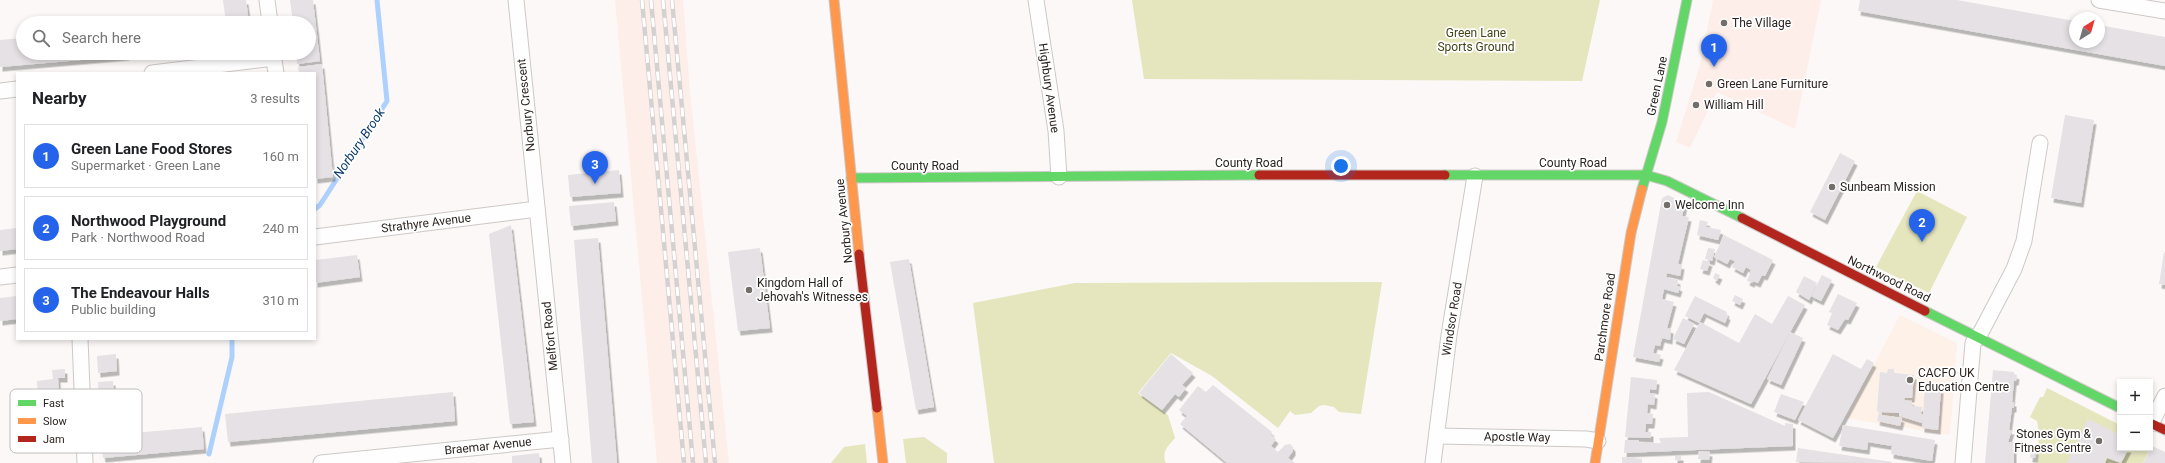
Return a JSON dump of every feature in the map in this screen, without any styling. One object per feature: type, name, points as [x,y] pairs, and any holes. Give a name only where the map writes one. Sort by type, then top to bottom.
[{"type":"street","points":[[267,0],[269,16]]},
{"type":"street","name":"Norbury Crescent","points":[[516,0],[537,210]]},
{"type":"street","name":"Norbury Avenue","points":[[834,0],[851,178],[883,463]]},
{"type":"street","name":"Highbury Avenue","points":[[1036,0],[1056,131],[1059,177]]},
{"type":"street","name":"Green Lane","points":[[1646,175],[1669,92],[1687,0]]},
{"type":"street","points":[[2099,0],[2165,11]]},
{"type":"street","points":[[162,72],[274,61]]},
{"type":"street","points":[[0,91],[16,89]]},
{"type":"street","points":[[1963,463],[1973,343],[1978,337],[2014,269],[2024,241],[2040,143]]},
{"type":"street","name":"County Road","points":[[851,178],[1260,175],[1646,175]]},
{"type":"street","name":"Northwood Road","points":[[1646,175],[1667,181],[2117,406]]},
{"type":"street","name":"Parchmore Road","points":[[1595,463],[1625,266],[1636,211],[1646,175]]},
{"type":"street","name":"Windsor Road","points":[[1433,463],[1449,335],[1475,176]]},
{"type":"street","name":"Strathyre Avenue","points":[[316,237],[537,210]]},
{"type":"street","name":"Melfort Road","points":[[537,210],[563,463]]},
{"type":"street","points":[[0,277],[16,275]]},
{"type":"street","points":[[80,340],[82,389]]},
{"type":"street","points":[[2153,419],[2165,396]]},
{"type":"street","points":[[2153,424],[2165,430]]},
{"type":"street","name":"Apostle Way","points":[[1437,436],[1586,439],[1598,441]]},
{"type":"street","name":"Braemar Avenue","points":[[321,463],[561,439]]},
{"type":"street","points":[[85,453],[85,463]]},
{"type":"shaded area","points":[[615,0],[683,0],[690,92],[729,463],[657,463]]},
{"type":"shaded area","points":[[1713,0],[1821,0],[1795,129],[1717,92],[1690,148],[1676,142],[1700,65]]},
{"type":"shaded area","name":"CACFO UK Education Centre","points":[[1900,315],[1957,343],[1950,435],[1846,418]]},
{"type":"green space","name":"Green Lane Sports Ground","points":[[1132,0],[1600,0],[1582,81],[1144,79]]},
{"type":"green space","points":[[1917,191],[1967,217],[1929,293],[1876,267]]},
{"type":"green space","points":[[1382,282],[1361,414],[1339,412],[1334,407],[1324,405],[1319,406],[1311,413],[1295,415],[1290,411],[1278,428],[1212,376],[1171,353],[1138,393],[1168,415],[1175,438],[1165,452],[1164,456],[1166,463],[994,463],[973,303],[1075,283]]},
{"type":"green space","points":[[2047,388],[2117,423],[2117,451],[2149,451],[2143,463],[2037,463],[2039,432],[2037,421],[2030,417],[2040,397],[2043,397]]},
{"type":"green space","points":[[924,437],[947,453],[947,463],[906,463],[903,439]]},
{"type":"green space","points":[[865,444],[867,463],[831,463],[844,447]]},
{"type":"building","points":[[223,0],[246,0],[248,16],[225,16]]},
{"type":"building","points":[[290,0],[313,0],[315,16],[292,16]]},
{"type":"building","points":[[1860,0],[1957,0],[2069,20],[2069,48],[2105,48],[2105,26],[2165,37],[2165,66],[1858,11]]},
{"type":"building","points":[[316,26],[320,61],[297,64],[297,60],[316,60]]},
{"type":"building","points":[[16,39],[16,60],[81,60],[0,67],[0,40]]},
{"type":"building","points":[[322,64],[333,177],[316,179],[316,72],[299,72],[298,67]]},
{"type":"building","points":[[2065,115],[2094,120],[2081,203],[2051,198]]},
{"type":"building","name":"Sunbeam Mission","points":[[1840,153],[1855,161],[1825,220],[1810,212]]},
{"type":"building","points":[[619,170],[621,193],[570,197],[568,175]]},
{"type":"building","points":[[1668,195],[1685,204],[1682,216],[1689,217],[1678,264],[1682,265],[1680,276],[1667,273],[1666,277],[1678,280],[1677,286],[1680,287],[1678,293],[1664,289],[1662,299],[1674,302],[1667,328],[1671,329],[1670,340],[1662,338],[1660,346],[1655,345],[1653,353],[1661,355],[1659,362],[1633,357],[1662,198]]},
{"type":"building","points":[[614,202],[616,221],[571,226],[569,206]]},
{"type":"building","points":[[1700,220],[1708,222],[1706,227],[1721,230],[1718,240],[1697,235]]},
{"type":"building","points":[[511,225],[534,422],[510,424],[489,234]]},
{"type":"building","points":[[16,228],[16,249],[0,251],[0,230]]},
{"type":"building","points":[[1724,235],[1773,260],[1765,276],[1762,275],[1758,283],[1747,281],[1751,270],[1746,267],[1743,273],[1732,267],[1735,261],[1730,259],[1727,264],[1714,257]]},
{"type":"building","points":[[598,238],[617,463],[592,463],[574,240]]},
{"type":"building","name":"Kingdom Hall of Jehovah's Witnesses","points":[[760,248],[770,328],[738,331],[728,252]]},
{"type":"building","points":[[1708,248],[1715,249],[1712,261],[1705,259]]},
{"type":"building","points":[[2165,252],[2165,285],[2159,284]]},
{"type":"building","points":[[357,255],[360,277],[316,283],[316,260]]},
{"type":"building","points":[[909,259],[934,407],[916,410],[890,262]]},
{"type":"building","points":[[1703,260],[1710,262],[1707,271],[1700,269]]},
{"type":"building","points":[[1715,273],[1720,275],[1717,281],[1713,278]]},
{"type":"building","points":[[1822,275],[1832,280],[1821,301],[1811,296]]},
{"type":"building","points":[[1804,276],[1817,283],[1809,300],[1796,292]]},
{"type":"building","points":[[1838,294],[1857,303],[1848,320],[1845,319],[1838,330],[1827,325],[1832,313],[1829,312]]},
{"type":"building","points":[[1735,295],[1743,299],[1740,305],[1732,301]]},
{"type":"building","points":[[16,296],[16,319],[0,321],[0,298]]},
{"type":"building","points":[[1695,296],[1727,312],[1726,314],[1728,316],[1725,323],[1704,313],[1699,323],[1685,316]]},
{"type":"building","points":[[1788,296],[1805,305],[1751,404],[1674,370],[1700,322],[1739,343],[1755,314],[1772,324]]},
{"type":"building","points":[[1683,318],[1694,324],[1684,344],[1673,339]]},
{"type":"building","points":[[1790,332],[1803,338],[1781,385],[1767,379]]},
{"type":"building","points":[[116,354],[117,371],[98,373],[97,356]]},
{"type":"building","points":[[1171,354],[1193,373],[1182,385],[1186,388],[1179,397],[1175,394],[1162,410],[1139,393]]},
{"type":"building","points":[[1833,354],[1861,369],[1867,359],[1874,363],[1833,438],[1798,420]]},
{"type":"building","points":[[65,369],[65,378],[58,378],[59,389],[37,389],[37,381],[53,379],[52,370]]},
{"type":"building","points":[[1888,369],[1894,369],[1894,373],[1914,375],[1912,398],[1905,398],[1904,400],[1912,401],[1912,406],[1922,407],[1921,414],[1923,414],[1925,388],[1941,389],[1938,430],[1922,428],[1922,423],[1899,416],[1899,413],[1882,412],[1882,415],[1902,418],[1900,426],[1877,421],[1879,412],[1877,411],[1880,372],[1887,373]]},
{"type":"building","points":[[1993,370],[2014,372],[2014,374],[2017,375],[2016,381],[2014,381],[2012,402],[2014,402],[2014,408],[2012,408],[2009,430],[2012,430],[2008,442],[2014,442],[2014,463],[1985,463]]},
{"type":"building","points":[[1631,377],[1657,380],[1656,390],[1650,389],[1650,393],[1655,394],[1654,405],[1648,404],[1647,413],[1653,414],[1652,424],[1646,424],[1645,432],[1651,432],[1651,438],[1625,437]]},
{"type":"building","points":[[113,381],[114,389],[98,389],[98,382]]},
{"type":"building","points":[[1213,385],[1272,432],[1270,434],[1276,439],[1271,446],[1278,452],[1285,445],[1290,444],[1293,447],[1293,451],[1288,458],[1295,463],[1227,463],[1180,424],[1187,416],[1179,410],[1198,386],[1206,392]]},
{"type":"building","points":[[453,392],[455,421],[228,442],[225,414]]},
{"type":"building","points":[[1709,392],[1785,426],[1785,423],[1793,424],[1793,446],[1624,453],[1625,440],[1639,440],[1639,443],[1661,443],[1659,438],[1688,437],[1687,393]]},
{"type":"building","points":[[1781,394],[1804,402],[1795,420],[1774,412]]},
{"type":"building","name":"Stones Gym & Fitness Centre","points":[[2088,419],[2117,434],[2117,451],[2127,451],[2121,463],[2107,458],[2105,463],[2067,463]]},
{"type":"building","points":[[1843,425],[1935,440],[1932,461],[1891,454],[1892,446],[1868,442],[1867,450],[1839,446]]},
{"type":"building","points":[[202,427],[204,449],[103,458],[102,453],[142,453],[142,432]]},
{"type":"building","points":[[2153,446],[2165,452],[2165,463],[2143,463],[2149,451],[2153,451]]},
{"type":"building","points":[[1798,448],[1892,462],[1892,463],[1796,462]]},
{"type":"building","points":[[2031,449],[2036,450],[2035,458],[2030,458]]},
{"type":"building","points":[[1699,451],[1710,452],[1709,460],[1698,459]]},
{"type":"building","points":[[539,453],[540,463],[512,463],[512,456]]},
{"type":"building","points":[[1675,456],[1681,456],[1681,460],[1675,460]]},
{"type":"building","points":[[1622,457],[1642,459],[1642,463],[1622,463]]},
{"type":"waterway","name":"Norbury Brook","points":[[316,208],[320,205],[387,101],[377,0]]},
{"type":"waterway","name":"Norbury Brook","points":[[209,454],[232,357],[232,340]]},
{"type":"railway","points":[[642,0],[684,463]]},
{"type":"railway","points":[[651,0],[693,463]]},
{"type":"railway","points":[[663,0],[706,463]]},
{"type":"railway","points":[[672,0],[715,463]]},
{"type":"traffic: fast","points":[[1642,189],[1662,122],[1687,0]]},
{"type":"traffic: fast","points":[[851,178],[1259,175]]},
{"type":"traffic: fast","points":[[1445,175],[1646,175],[1667,181],[1742,218]]},
{"type":"traffic: fast","points":[[1925,311],[2117,407]]},
{"type":"traffic: slow","points":[[834,0],[859,254]]},
{"type":"traffic: slow","points":[[1595,463],[1631,233],[1642,189]]},
{"type":"traffic: slow","points":[[877,408],[883,463]]},
{"type":"traffic: jam","points":[[1259,175],[1445,175]]},
{"type":"traffic: jam","points":[[1742,218],[1925,311]]},
{"type":"traffic: jam","points":[[859,254],[877,408]]},
{"type":"traffic: jam","points":[[2153,424],[2165,430]]},
{"type":"place","name":"The Village","points":[[1724,23]]},
{"type":"place","name":"Green Lane Food Stores","points":[[1714,67]]},
{"type":"place","name":"Green Lane Furniture","points":[[1709,84]]},
{"type":"place","name":"William Hill","points":[[1696,105]]},
{"type":"place","name":"The Endeavour Halls","points":[[595,184]]},
{"type":"place","name":"Sunbeam Mission","points":[[1832,187]]},
{"type":"place","name":"Welcome Inn","points":[[1667,205]]},
{"type":"place","name":"Northwood Playground","points":[[1922,242]]},
{"type":"place","name":"Kingdom Hall of Jehovah's Witnesses","points":[[749,290]]},
{"type":"place","name":"CACFO UK Education Centre","points":[[1910,380]]},
{"type":"place","name":"Stones Gym & Fitness Centre","points":[[2099,441]]}]
